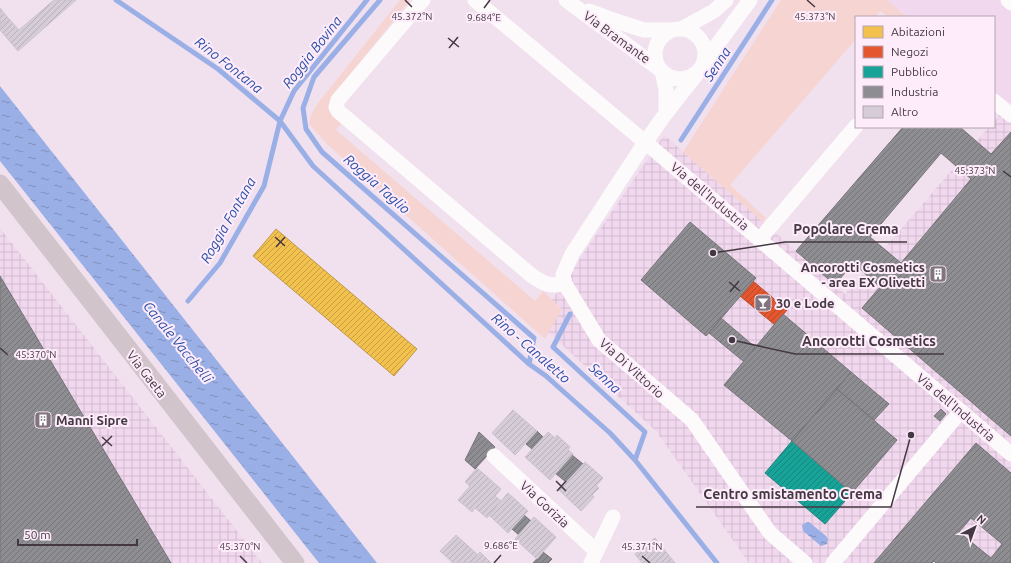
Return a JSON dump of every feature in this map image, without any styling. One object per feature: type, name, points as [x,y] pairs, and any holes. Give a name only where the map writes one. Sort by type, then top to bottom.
[{"type":"main road","name":"Via Gaeta","points":[[0,184],[295,563]]},
{"type":"street","points":[[423,0],[338,100],[336,107],[338,111],[532,275],[546,284],[554,286],[565,284],[563,274],[572,254],[645,142],[750,0]]},
{"type":"street","name":"Via dell'Industria","points":[[475,0],[760,239],[1011,454]]},
{"type":"street","points":[[677,30],[689,31],[696,35],[704,48],[705,56],[701,67],[692,76],[677,79],[662,71],[657,64],[655,55],[656,47],[660,40],[666,34],[714,11],[726,0]]},
{"type":"street","points":[[1008,0],[1011,3]]},
{"type":"street","name":"Via Bramante","points":[[568,2],[616,21],[644,30],[677,30]]},
{"type":"street","name":"Via Bramante","points":[[568,2],[662,71]]},
{"type":"street","points":[[662,71],[666,90],[666,113]]},
{"type":"street","points":[[995,102],[1011,115]]},
{"type":"street","points":[[760,239],[855,127]]},
{"type":"street","name":"Via Di Vittorio","points":[[565,284],[599,340],[692,420],[770,533],[805,563]]},
{"type":"street","points":[[833,563],[961,411]]},
{"type":"street","name":"Via Gorizia","points":[[494,456],[594,557],[613,517]]},
{"type":"shaded area","points":[[400,0],[410,0],[335,93],[343,121],[336,130],[535,301],[543,291],[562,309],[545,339],[362,176],[327,144],[309,124],[311,115],[318,103]]},
{"type":"shaded area","points":[[781,0],[887,0],[906,16],[887,16],[880,11],[876,16],[855,16],[855,40],[730,185],[766,218],[763,222],[683,152]]},
{"type":"shaded area","points":[[887,0],[1011,0],[1011,107],[995,94],[995,16],[906,16]]},
{"type":"shaded area","points":[[1011,102],[1011,563],[749,563],[656,431],[537,322],[664,135],[845,294],[988,128],[995,128],[995,120]]},
{"type":"shaded area","points":[[0,228],[173,449],[262,563],[0,563]]},
{"type":"water","name":"Canale Vacchelli","points":[[0,86],[377,563],[319,563],[0,161]]},
{"type":"water","points":[[807,522],[826,536],[828,539],[827,544],[821,546],[803,531],[802,525]]},
{"type":"building: Abitazioni","points":[[276,229],[417,349],[394,376],[253,256]]},
{"type":"building: Negozi","name":"30 e Lode","points":[[753,281],[787,310],[775,325],[740,296]]},
{"type":"building: Pubblico","points":[[792,441],[852,493],[825,524],[765,473]]},
{"type":"building: Industria","name":"Ancorotti Cosmetics - area EX Olivetti","points":[[902,128],[961,128],[991,154],[1011,132],[1011,436],[862,308],[880,287],[853,263],[835,285],[796,251]],"holes":[[[941,153],[971,179],[901,263],[870,237]]]},
{"type":"building: Industria","points":[[690,222],[756,278],[706,336],[641,280]]},
{"type":"building: Industria","name":"Manni Sipre","points":[[0,276],[171,563],[0,563]]},
{"type":"building: Industria","points":[[783,314],[851,372],[792,441],[724,385]]},
{"type":"building: Industria","points":[[721,318],[755,347],[743,361],[709,333]]},
{"type":"building: Industria","points":[[851,372],[889,404],[874,420],[837,389]]},
{"type":"building: Industria","points":[[837,389],[897,440],[852,493],[792,441]]},
{"type":"building: Industria","points":[[941,409],[946,414],[940,421],[934,416]]},
{"type":"building: Industria","points":[[537,431],[543,437],[532,449],[526,444]]},
{"type":"building: Industria","points":[[479,432],[495,447],[475,469],[465,460]]},
{"type":"building: Industria","points":[[976,443],[1011,473],[1011,563],[936,563],[934,561],[932,563],[874,563]],"holes":[[[971,518],[1002,544],[991,558],[959,532]]]},
{"type":"building: Industria","points":[[572,455],[583,464],[566,482],[555,473]]},
{"type":"building: Industria","points":[[524,515],[531,521],[519,535],[512,529]]},
{"type":"building: Industria","points":[[543,552],[552,559],[548,563],[533,563]]},
{"type":"building: Altro","points":[[54,0],[76,0],[18,51],[0,30],[0,27],[9,19],[19,30]]},
{"type":"building: Altro","points":[[0,8],[9,19],[0,27]]},
{"type":"building: Altro","points":[[513,410],[537,431],[515,455],[492,433]]},
{"type":"building: Altro","points":[[548,432],[555,438],[557,435],[570,447],[568,450],[573,454],[550,480],[525,457]]},
{"type":"building: Altro","points":[[585,462],[603,478],[596,486],[599,488],[592,495],[594,497],[581,511],[559,490]]},
{"type":"building: Altro","points":[[477,468],[501,489],[495,496],[501,501],[487,518],[475,508],[472,512],[458,500],[470,486],[465,482]]},
{"type":"building: Altro","points":[[508,493],[528,511],[508,533],[489,515]]},
{"type":"building: Altro","points":[[534,517],[556,537],[537,559],[515,539]]},
{"type":"building: Altro","points":[[456,535],[478,555],[470,563],[453,563],[440,551]]},
{"type":"building: Altro","points":[[655,538],[675,563],[642,563],[635,554]]},
{"type":"building: Altro","points":[[480,552],[491,563],[470,563]]},
{"type":"waterway","name":"Rino - Canaletto","points":[[116,0],[218,69],[280,121],[313,166],[529,364],[546,376],[610,433],[635,460],[717,563]]},
{"type":"waterway","name":"Roggia Fontana","points":[[188,301],[220,263],[264,186],[280,121],[294,91],[367,0]]},
{"type":"waterway","name":"Roggia Taglio","points":[[380,0],[314,77],[303,108],[306,129],[322,152],[534,338],[529,364]]},
{"type":"waterway","name":"Senna","points":[[681,140],[772,0]]},
{"type":"waterway","name":"Senna","points":[[570,314],[553,347],[645,432],[635,460]]},
{"type":"place","name":"Popolare Crema","points":[[713,253]]},
{"type":"place","name":"Ancorotti Cosmetics - area EX Olivetti","points":[[938,274]]},
{"type":"place","name":"30 e Lode","points":[[763,303]]},
{"type":"place","name":"Ancorotti Cosmetics","points":[[732,340]]},
{"type":"place","name":"Manni Sipre","points":[[43,420]]},
{"type":"place","name":"Centro smistamento Crema","points":[[911,435]]},
{"type":"water label","name":"Roggia Bovina","points":[[312,52]]},
{"type":"water label","name":"Rino Fontana","points":[[229,65]]}]
